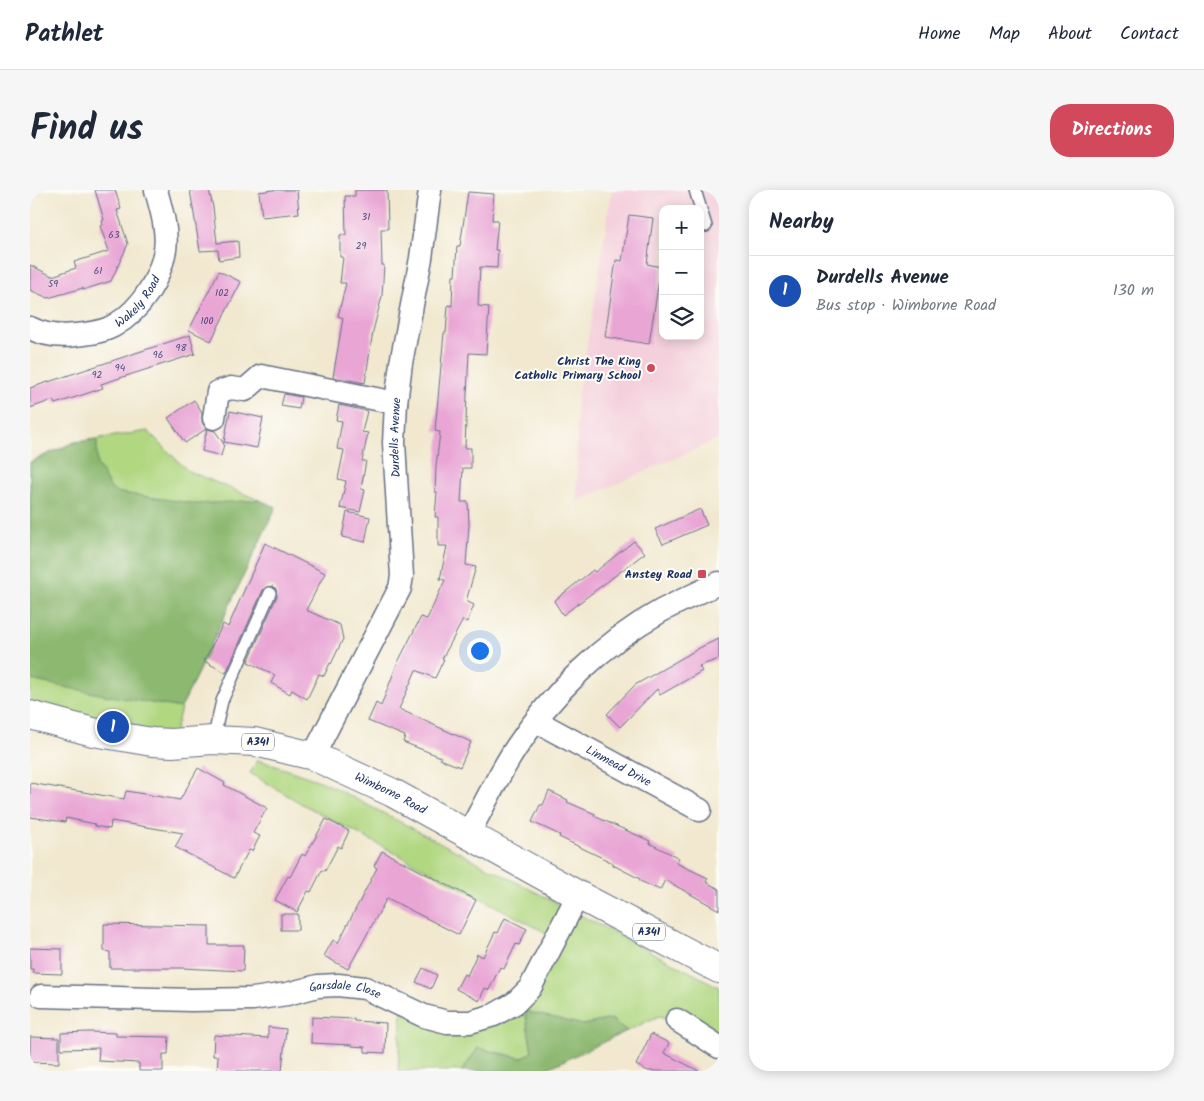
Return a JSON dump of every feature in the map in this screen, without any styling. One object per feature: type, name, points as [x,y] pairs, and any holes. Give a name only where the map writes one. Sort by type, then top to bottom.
[{"type":"main road","name":"Wimborne Road","points":[[30,714],[93,732],[152,742],[172,743],[213,740],[255,742],[313,756],[393,793],[578,895],[719,969]]},
{"type":"street","name":"Wakely Road","points":[[32,334],[90,334],[115,325],[136,310],[158,274],[165,248],[165,222],[156,190]]},
{"type":"street","name":"Durdells Avenue","points":[[313,756],[400,588],[402,576],[394,443],[396,404],[401,363],[421,258],[430,190]]},
{"type":"street","points":[[214,418],[218,392],[231,388],[245,390],[261,376],[396,404]]},
{"type":"street","points":[[468,834],[516,749],[562,690],[589,662],[660,611],[719,583]]},
{"type":"street","name":"Linmead Drive","points":[[536,721],[700,810]]},
{"type":"street","name":"Garsdale Close","points":[[40,996],[182,1000],[253,999],[287,994],[318,986],[338,985],[365,988],[424,1016],[447,1022],[470,1022],[494,1015],[514,1003],[530,988],[578,895]]},
{"type":"street","points":[[677,1020],[719,1046]]},
{"type":"lane","points":[[695,190],[706,226]]},
{"type":"lane","points":[[213,740],[222,701],[270,594]]},
{"type":"shaded area","name":"Christ The King Catholic Primary School","points":[[612,190],[719,190],[719,439],[577,501],[577,400]]},
{"type":"green space","points":[[148,431],[188,471],[276,507],[181,708],[172,743],[30,715],[30,462],[75,442]]},
{"type":"green space","points":[[97,439],[97,464],[110,487],[115,492],[198,504],[259,500],[276,507],[181,708],[30,680],[30,462],[75,442]]},
{"type":"green space","points":[[258,760],[323,782],[719,987],[719,1047],[677,1020],[659,1016],[627,1031],[611,1019],[583,1025],[525,1012],[532,1052],[521,1058],[478,1048],[462,1071],[398,1071],[402,1006],[424,1016],[494,1015],[556,938],[302,804],[250,773]]},
{"type":"green space","points":[[525,1011],[583,1025],[611,1019],[627,1031],[542,1071],[462,1071],[478,1048],[521,1058],[532,1052]]},
{"type":"building","points":[[95,190],[115,190],[121,209],[117,210],[128,244],[111,281],[48,298],[30,290],[30,265],[52,276],[76,268],[74,262],[109,251],[100,226],[103,225],[102,221],[104,220]]},
{"type":"building","points":[[190,190],[209,190],[217,243],[238,241],[239,257],[219,260],[218,250],[200,251]]},
{"type":"building","points":[[297,190],[299,213],[262,217],[259,192]]},
{"type":"building","points":[[355,190],[387,190],[388,229],[381,229],[382,265],[384,265],[382,296],[373,331],[365,383],[333,377],[343,318],[338,316],[346,283],[340,283],[343,257],[340,257],[340,235],[346,235],[345,196],[355,196]]},
{"type":"building","points":[[468,192],[494,194],[492,220],[498,220],[495,250],[498,250],[497,268],[480,267],[478,306],[489,307],[486,354],[469,353],[465,448],[471,448],[471,468],[463,468],[461,502],[468,502],[469,525],[466,565],[476,567],[466,601],[474,605],[467,622],[463,620],[442,659],[444,659],[435,678],[416,670],[399,709],[471,742],[460,767],[440,759],[441,757],[403,742],[405,736],[368,721],[376,703],[381,706],[397,664],[421,617],[427,619],[445,580],[440,579],[447,546],[438,546],[438,517],[435,517],[437,492],[435,492],[436,466],[440,432],[435,431],[444,333],[446,333],[448,305],[452,306],[457,246],[460,246]]},
{"type":"building","points":[[629,215],[653,218],[647,264],[659,267],[659,280],[649,344],[605,337],[616,260],[622,261]]},
{"type":"building","points":[[219,271],[241,282],[211,341],[189,330]]},
{"type":"building","points":[[190,335],[195,354],[101,384],[103,388],[55,404],[53,400],[30,408],[30,388]]},
{"type":"building","points":[[284,394],[301,397],[299,409],[281,406]]},
{"type":"building","points":[[194,400],[202,412],[202,422],[206,429],[185,443],[168,418]]},
{"type":"building","points":[[339,405],[367,411],[362,432],[368,433],[362,461],[366,461],[361,489],[365,490],[360,512],[340,508],[346,481],[338,479],[344,450],[337,449],[342,421],[336,420]]},
{"type":"building","points":[[230,411],[263,418],[257,448],[224,442]]},
{"type":"building","points":[[207,429],[215,431],[224,444],[221,456],[202,451]]},
{"type":"building","points":[[700,509],[707,525],[663,544],[655,529]]},
{"type":"building","points":[[347,512],[370,517],[365,542],[342,537]]},
{"type":"building","points":[[634,541],[645,553],[563,615],[554,601]]},
{"type":"building","points":[[265,543],[325,573],[306,610],[340,625],[343,639],[324,676],[319,674],[307,699],[292,690],[290,694],[271,683],[275,675],[248,662],[277,596],[276,589],[273,586],[266,587],[263,590],[226,673],[204,661],[223,624],[228,627]]},
{"type":"building","points":[[719,639],[719,659],[699,666],[702,671],[660,695],[657,689],[620,727],[607,714],[635,685],[703,646]]},
{"type":"building","points":[[198,768],[225,783],[224,785],[267,808],[253,833],[260,836],[252,851],[249,850],[234,878],[175,847],[183,833],[111,821],[110,829],[66,818],[65,822],[30,817],[30,783],[124,799],[126,791],[180,800]]},
{"type":"building","points":[[549,791],[568,800],[567,802],[595,814],[594,816],[650,841],[649,843],[679,858],[676,863],[708,878],[706,882],[719,889],[719,910],[665,880],[660,890],[640,881],[640,879],[613,865],[613,863],[532,822]]},
{"type":"building","points":[[326,819],[349,831],[341,848],[338,846],[325,871],[322,870],[311,892],[308,891],[297,912],[275,900],[302,854],[305,856]]},
{"type":"building","points":[[382,851],[476,900],[459,935],[387,898],[348,969],[324,956],[333,940],[338,943],[377,868],[374,866]]},
{"type":"building","points":[[281,914],[298,914],[298,930],[281,930]]},
{"type":"building","points":[[505,918],[527,929],[519,945],[516,944],[504,969],[500,967],[489,990],[485,988],[479,1001],[456,989],[464,974],[467,976],[477,954],[483,957],[495,932],[498,933]]},
{"type":"building","points":[[104,924],[209,926],[209,945],[244,945],[243,971],[182,968],[110,968],[110,952],[104,951]]},
{"type":"building","points":[[30,948],[62,949],[62,974],[33,973],[33,969],[30,969]]},
{"type":"building","points":[[423,968],[437,975],[431,989],[416,982]]},
{"type":"building","points":[[312,1017],[386,1023],[385,1053],[365,1052],[365,1047],[352,1045],[311,1043]]},
{"type":"building","points":[[268,1027],[286,1029],[282,1071],[217,1071],[218,1056],[213,1056],[214,1035],[268,1038]]},
{"type":"building","points":[[61,1033],[116,1033],[116,1036],[169,1037],[168,1054],[163,1054],[163,1071],[139,1071],[139,1063],[98,1061],[99,1048],[61,1049]]},
{"type":"building","points":[[651,1034],[669,1043],[664,1053],[699,1071],[648,1071],[636,1065]]},
{"type":"building","points":[[30,1037],[59,1038],[59,1063],[30,1062]]},
{"type":"place","name":"Christ The King Catholic Primary School","points":[[651,368]]},
{"type":"place","name":"Anstey Road","points":[[702,574]]},
{"type":"place","name":"Durdells Avenue","points":[[113,727]]}]
